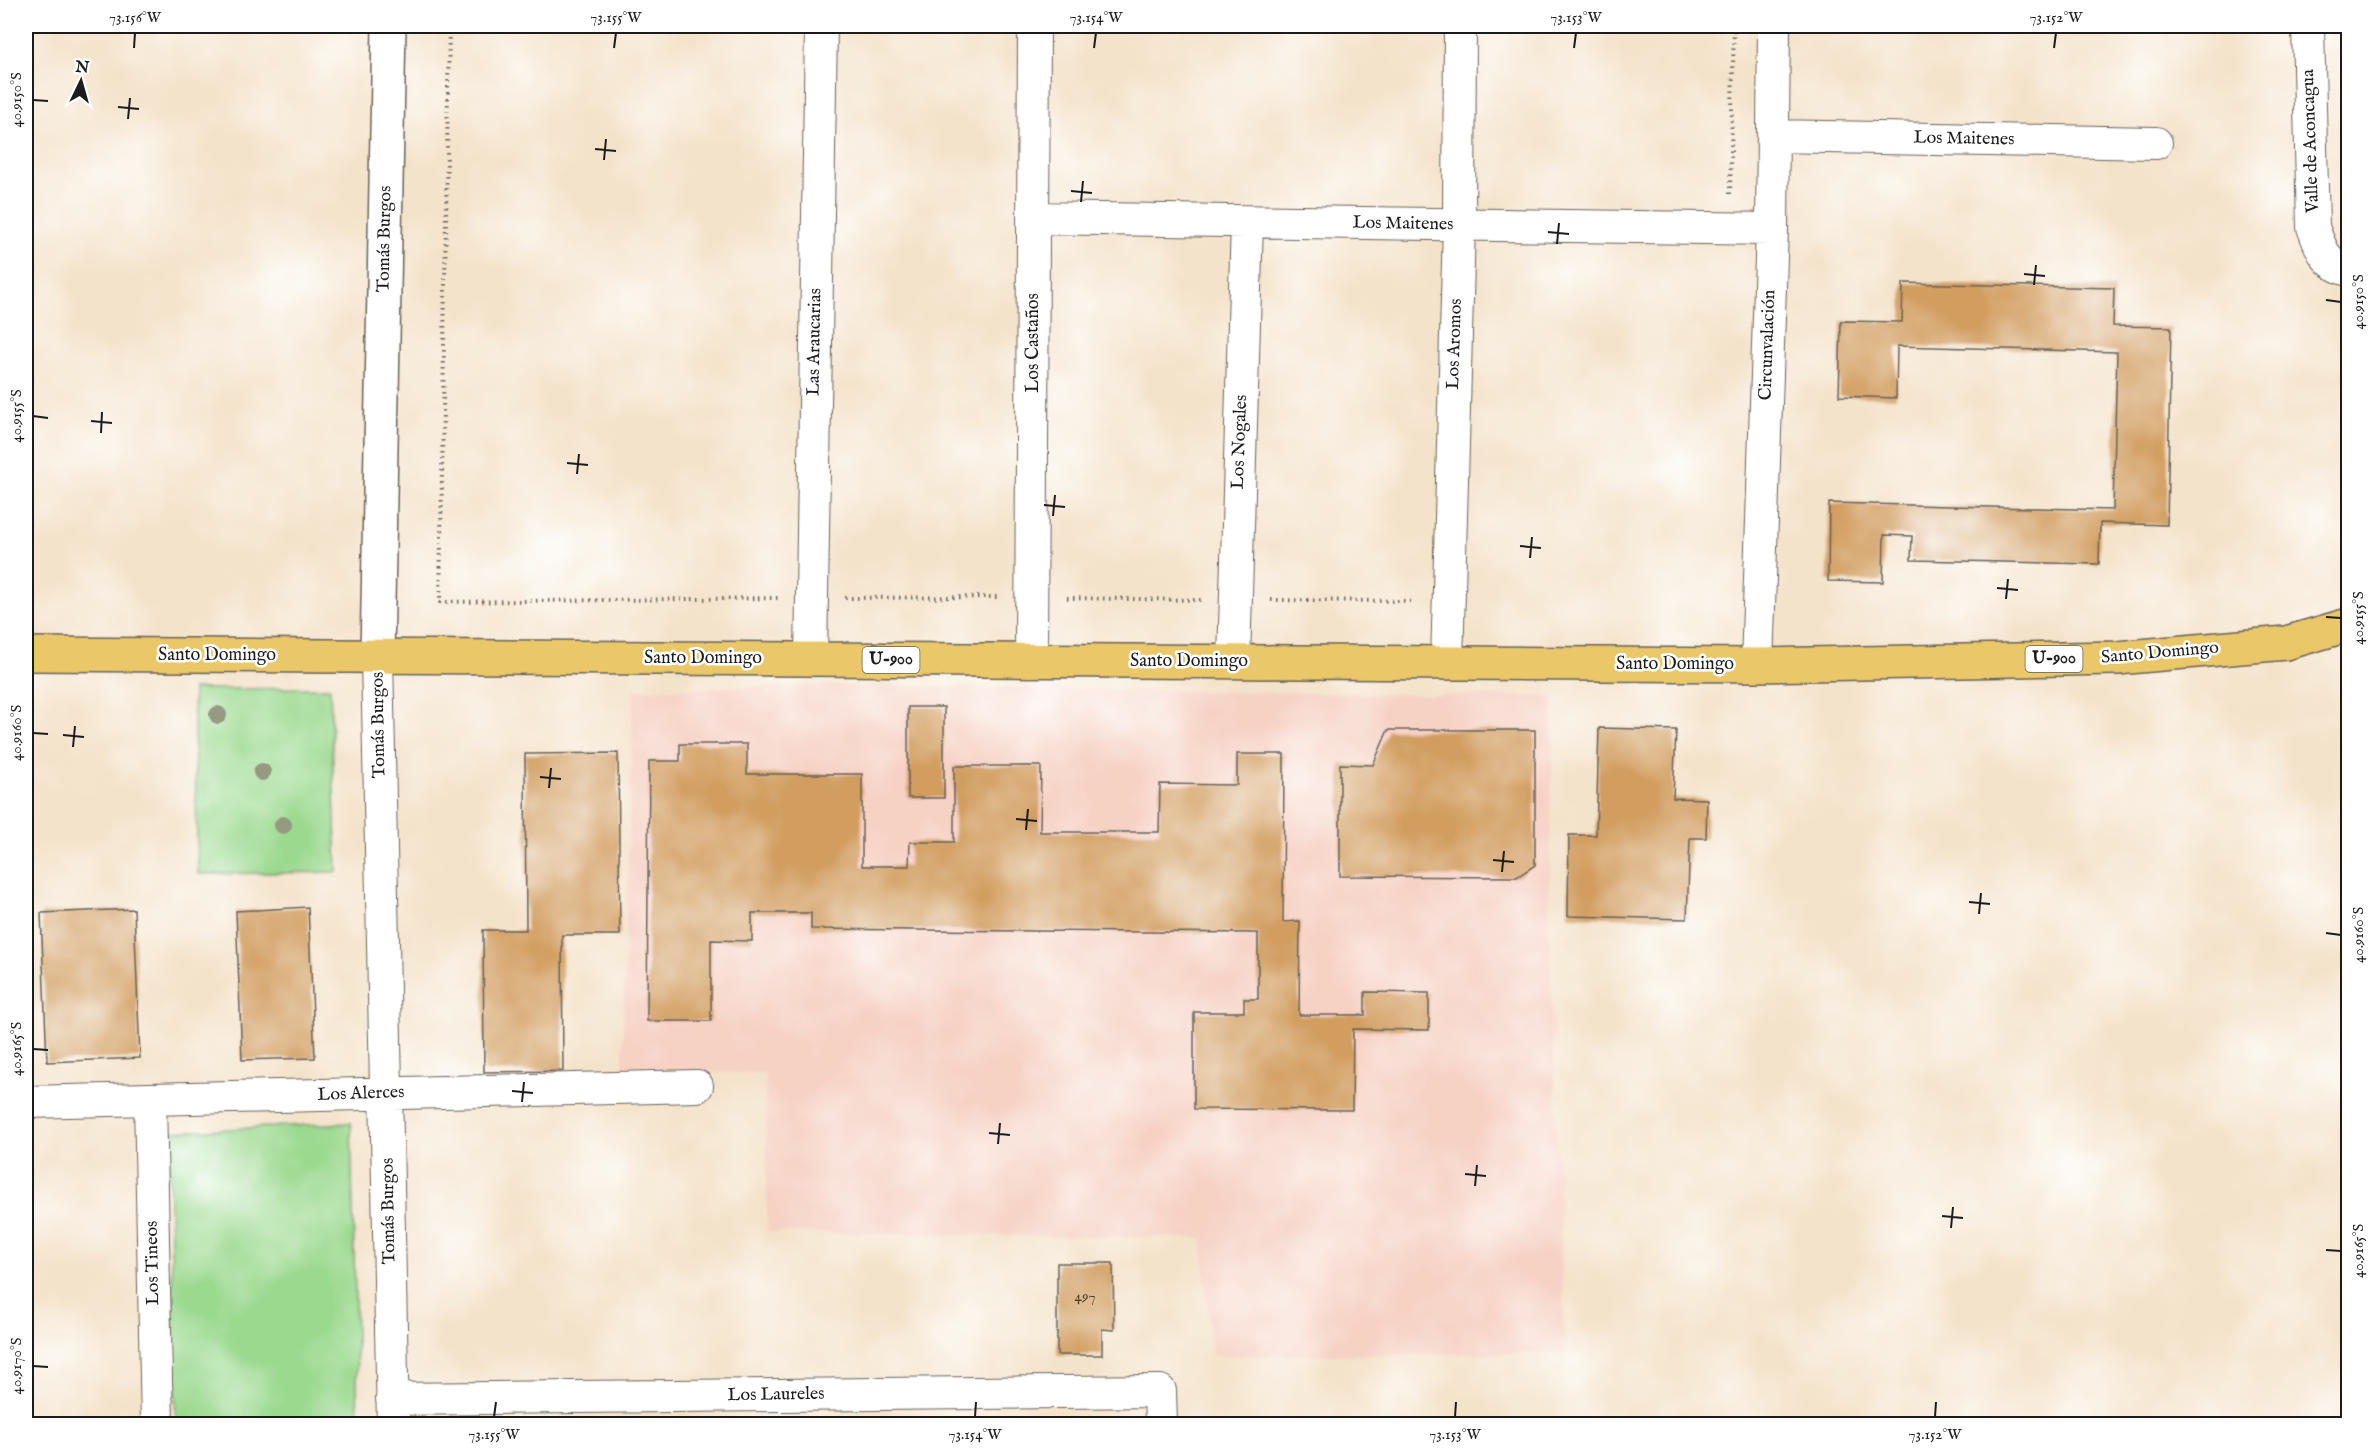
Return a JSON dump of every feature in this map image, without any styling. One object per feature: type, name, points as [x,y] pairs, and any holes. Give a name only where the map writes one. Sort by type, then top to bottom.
[{"type":"main road","name":"Santo Domingo","points":[[26,654],[1757,664],[2117,658],[2286,643],[2349,625]]},
{"type":"street","name":"Tomás Burgos","points":[[389,26],[377,656],[393,1412]]},
{"type":"street","name":"Las Araucarias","points":[[811,659],[821,26]]},
{"type":"street","name":"Los Castaños","points":[[1031,661],[1034,26]]},
{"type":"street","name":"Los Aromos","points":[[1447,663],[1459,225],[1460,26]]},
{"type":"street","name":"Circunvalación","points":[[1757,664],[1772,229],[1774,26]]},
{"type":"street","name":"Valle de Aconcagua","points":[[2308,26],[2313,227],[2336,262]]},
{"type":"street","name":"Los Maitenes","points":[[1773,136],[2156,143]]},
{"type":"street","name":"Los Maitenes","points":[[1033,218],[1772,229]]},
{"type":"street","name":"Los Nogales","points":[[1234,661],[1247,222]]},
{"type":"street","name":"Los Alerces","points":[[26,1102],[150,1101],[697,1086]]},
{"type":"street","name":"Los Tineos","points":[[150,1101],[157,1425]]},
{"type":"street","name":"Los Laureles","points":[[393,1412],[1160,1391],[1161,1425]]},
{"type":"path","points":[[449,26],[440,602],[1031,597],[1448,602]]},
{"type":"path","points":[[1729,228],[1734,26]]},
{"type":"shaded area","points":[[837,685],[1553,697],[1549,926],[1565,1353],[1212,1356],[1202,1238],[767,1232],[765,1073],[622,1072],[633,690]]},
{"type":"green space","points":[[330,688],[337,872],[198,874],[193,689]]},
{"type":"green space","points":[[351,1123],[358,1424],[176,1424],[168,1132]]},
{"type":"building","points":[[1903,283],[2114,288],[2113,326],[2171,327],[2167,525],[2100,523],[2099,564],[1911,560],[1912,536],[1884,535],[1883,582],[1828,581],[1829,503],[2113,510],[2117,352],[1897,346],[1896,398],[1839,396],[1841,321],[1902,322]]},
{"type":"building","points":[[908,707],[944,707],[944,798],[908,798]]},
{"type":"building","points":[[1599,728],[1676,730],[1673,798],[1707,799],[1706,838],[1690,838],[1687,919],[1568,916],[1569,835],[1596,835]]},
{"type":"building","points":[[1388,730],[1535,730],[1535,865],[1517,877],[1340,876],[1340,764],[1373,765]]},
{"type":"building","points":[[680,744],[747,744],[747,774],[862,774],[862,866],[909,866],[910,842],[954,842],[954,766],[1041,766],[1040,832],[1159,832],[1160,784],[1237,785],[1237,754],[1284,754],[1283,922],[1300,921],[1299,1015],[1365,1015],[1365,992],[1429,993],[1429,1030],[1353,1029],[1352,1110],[1194,1109],[1194,1012],[1244,1012],[1244,999],[1258,999],[1258,933],[811,929],[811,913],[752,913],[752,941],[711,940],[711,1021],[647,1021],[649,761],[680,761]]},
{"type":"building","points":[[618,753],[620,935],[562,935],[563,1071],[484,1072],[483,930],[526,930],[525,754]]},
{"type":"building","points":[[308,907],[315,1058],[242,1060],[236,911]]},
{"type":"building","points":[[134,909],[140,1058],[47,1062],[41,913]]},
{"type":"building","points":[[1057,1263],[1113,1263],[1114,1330],[1102,1329],[1102,1355],[1057,1355]]}]
